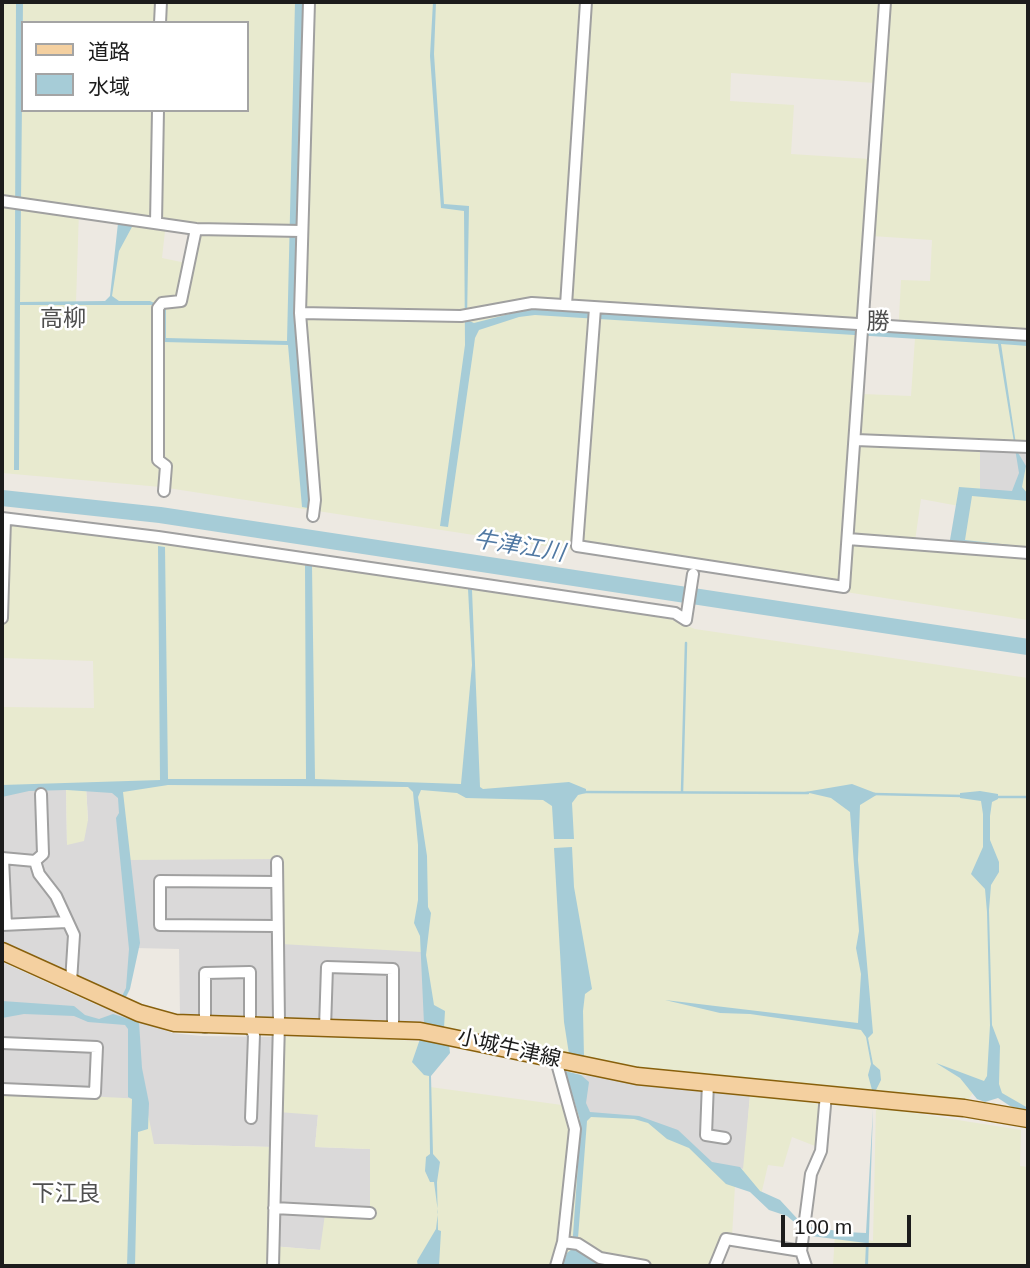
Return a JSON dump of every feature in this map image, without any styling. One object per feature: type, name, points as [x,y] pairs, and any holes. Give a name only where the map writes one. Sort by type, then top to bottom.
[{"type":"main road","name":"小城牛津線","points":[[2,951],[139,1013],[175,1023],[205,1027],[393,1030],[454,1036],[638,1076],[964,1108],[1028,1119]]},
{"type":"street","points":[[160,21],[161,2]]},
{"type":"street","points":[[309,2],[300,313],[315,500],[313,516]]},
{"type":"street","points":[[566,305],[586,2]]},
{"type":"street","points":[[595,308],[577,546],[844,587],[885,2]]},
{"type":"street","points":[[156,223],[158,112]]},
{"type":"street","points":[[12,203],[195,229],[301,231]]},
{"type":"street","points":[[164,491],[166,466],[158,460],[159,306],[181,301],[195,229]]},
{"type":"street","points":[[300,313],[465,316],[531,303],[1028,335]]},
{"type":"street","points":[[856,440],[1020,447]]},
{"type":"street","points":[[2,618],[3,519],[158,537],[487,584],[675,613],[686,620],[693,573]]},
{"type":"street","points":[[848,540],[1028,554]]},
{"type":"street","points":[[673,561],[684,571],[693,573],[699,573],[710,566]]},
{"type":"street","points":[[41,794],[43,854],[35,861],[2,858],[4,925],[67,922]]},
{"type":"street","points":[[35,861],[38,874],[56,896],[74,935],[71,982]]},
{"type":"street","points":[[273,1266],[277,1027],[276,862]]},
{"type":"street","points":[[276,882],[160,881],[160,925],[276,926]]},
{"type":"street","points":[[325,1028],[327,967],[394,969],[393,1030]]},
{"type":"street","points":[[205,1027],[205,972],[250,972],[250,1027],[254,1035],[251,1118]]},
{"type":"street","points":[[2,1042],[97,1047],[95,1093],[2,1089]]},
{"type":"street","points":[[556,1060],[575,1129],[570,1243],[556,1266]]},
{"type":"street","points":[[708,1082],[705,1135],[725,1138]]},
{"type":"street","points":[[806,1266],[801,1251],[811,1174],[821,1151],[827,1094]]},
{"type":"street","points":[[274,1208],[370,1213]]},
{"type":"street","points":[[715,1266],[726,1239],[801,1251]]},
{"type":"street","points":[[570,1243],[600,1258],[645,1266]]},
{"type":"shaded area","points":[[980,441],[1028,443],[1028,466],[1023,467],[1019,494],[980,492]]},
{"type":"shaded area","points":[[66,787],[67,844],[88,820],[86,787],[120,788],[279,859],[421,952],[433,1024],[180,1016],[179,949],[135,948],[130,985],[122,999],[2,945],[2,792]]},
{"type":"shaded area","points":[[2,962],[97,1005],[172,1033],[279,1037],[318,1114],[315,1147],[370,1149],[370,1217],[320,1250],[271,1246],[272,1147],[154,1144],[2,1092]]},
{"type":"shaded area","points":[[581,1075],[750,1095],[744,1169],[711,1165],[609,1117],[586,1114]]},
{"type":"green space","points":[[2,2],[1028,2],[1028,443],[980,442],[980,491],[1019,493],[1023,466],[1028,466],[1028,620],[161,487],[2,473]],"holes":[[[731,73],[875,83],[870,159],[791,154],[794,105],[730,101]],[[79,210],[126,218],[112,281],[111,302],[76,303]],[[166,222],[198,227],[191,264],[162,258]],[[872,236],[932,240],[930,281],[901,280],[898,336],[915,338],[911,396],[863,394]],[[921,499],[959,506],[962,544],[958,554],[914,548]]]},
{"type":"green space","points":[[2,523],[474,586],[670,619],[695,629],[1028,678],[1028,1110],[979,1085],[967,1101],[639,1068],[433,1024],[421,952],[281,944],[279,859],[127,860],[120,788],[86,787],[88,820],[84,841],[67,845],[66,787],[2,792]],"holes":[[[3,658],[93,661],[94,708],[2,707]]]},
{"type":"green space","points":[[279,1037],[392,1039],[430,1043],[430,1087],[584,1108],[586,1114],[638,1117],[676,1131],[711,1165],[743,1169],[750,1095],[819,1104],[815,1146],[792,1137],[783,1167],[768,1165],[761,1195],[735,1186],[732,1236],[721,1236],[714,1266],[2,1266],[2,1092],[145,1099],[154,1144],[272,1147],[271,1246],[320,1250],[325,1214],[370,1217],[370,1149],[315,1147],[318,1115],[278,1112]]},
{"type":"green space","points":[[876,1107],[1021,1130],[1020,1166],[1028,1167],[1028,1266],[833,1266],[835,1233],[873,1241]]},
{"type":"water","points":[[16,2],[23,2],[20,302],[105,301],[110,296],[118,223],[133,225],[119,251],[112,296],[119,301],[150,301],[166,308],[166,338],[287,341],[295,2],[303,2],[295,328],[310,494],[308,508],[302,507],[288,345],[163,342],[163,309],[153,305],[20,305],[19,470],[14,470]]},
{"type":"water","points":[[433,2],[436,2],[434,54],[444,204],[469,206],[467,320],[474,323],[533,308],[1028,341],[1028,346],[1001,344],[1017,451],[1026,466],[1022,487],[1028,494],[1028,501],[972,496],[965,540],[1028,547],[1028,551],[956,545],[950,540],[959,487],[1012,491],[1019,473],[998,344],[535,315],[519,317],[479,330],[475,338],[448,527],[440,526],[465,345],[464,211],[441,208],[430,56]]},
{"type":"water","points":[[158,546],[165,547],[168,779],[306,779],[305,565],[312,566],[315,779],[461,784],[472,665],[468,589],[472,590],[480,787],[483,789],[569,782],[586,789],[586,793],[578,795],[572,803],[574,839],[554,839],[552,806],[543,800],[466,798],[457,793],[421,790],[418,797],[427,856],[428,907],[431,913],[426,955],[434,1005],[445,1011],[444,1028],[424,1024],[420,936],[414,923],[418,900],[418,845],[413,792],[408,787],[168,785],[123,792],[140,943],[126,997],[122,996],[126,988],[129,949],[116,818],[119,813],[118,798],[112,793],[67,790],[29,791],[2,797],[2,785],[160,780]]},
{"type":"water","points":[[852,784],[878,794],[860,805],[858,860],[873,1033],[868,1038],[873,1064],[880,1070],[881,1080],[876,1090],[872,1090],[868,1075],[871,1064],[866,1037],[861,1030],[750,1014],[720,1013],[665,1000],[858,1023],[861,974],[856,948],[859,931],[850,812],[831,798],[805,792]]},
{"type":"water","points":[[980,791],[998,794],[998,799],[992,802],[990,840],[999,862],[999,872],[991,885],[989,910],[992,1025],[1000,1046],[999,1084],[1002,1093],[1028,1108],[1028,1112],[1010,1106],[998,1098],[985,1102],[977,1099],[960,1078],[936,1063],[984,1081],[987,1076],[990,1025],[987,912],[985,889],[971,874],[983,847],[983,814],[981,801],[960,798],[960,793]]},
{"type":"water","points":[[572,847],[574,887],[592,989],[585,994],[583,1011],[584,1057],[569,1054],[564,1022],[554,848]]},
{"type":"water","points":[[2,1001],[74,1006],[85,1015],[99,1019],[113,1014],[139,1022],[142,1068],[149,1103],[148,1129],[138,1132],[135,1266],[127,1266],[132,1099],[128,1097],[128,1029],[125,1025],[88,1022],[74,1016],[24,1014],[2,1018]]},
{"type":"water","points":[[420,1039],[449,1044],[450,1053],[431,1076],[433,1154],[440,1162],[437,1182],[438,1209],[434,1182],[430,1182],[425,1171],[426,1157],[430,1154],[429,1076],[424,1075],[412,1062]]},
{"type":"water","points":[[565,1071],[581,1075],[589,1082],[586,1103],[590,1112],[639,1116],[678,1130],[712,1162],[740,1167],[760,1191],[780,1200],[804,1226],[845,1232],[866,1233],[873,1109],[868,1266],[865,1266],[866,1243],[811,1236],[787,1216],[769,1210],[750,1192],[726,1184],[689,1148],[667,1139],[648,1123],[634,1119],[591,1117],[587,1121],[575,1248],[594,1262],[609,1266],[562,1266],[567,1253],[572,1249],[580,1136],[580,1120]]},
{"type":"water","points":[[438,1215],[438,1230],[441,1231],[439,1266],[418,1266],[417,1261],[436,1229]]},
{"type":"waterway","name":"牛津江川","points":[[2,498],[160,515],[1028,647]]},
{"type":"waterway","points":[[682,792],[686,643]]},
{"type":"waterway","points":[[584,792],[808,793]]},
{"type":"waterway","points":[[874,794],[962,796]]},
{"type":"waterway","points":[[997,797],[1028,797]]},
{"type":"district","name":"高柳","points":[[63,320]]},
{"type":"district","name":"勝","points":[[878,323]]},
{"type":"district","name":"下江良","points":[[66,1195]]}]
